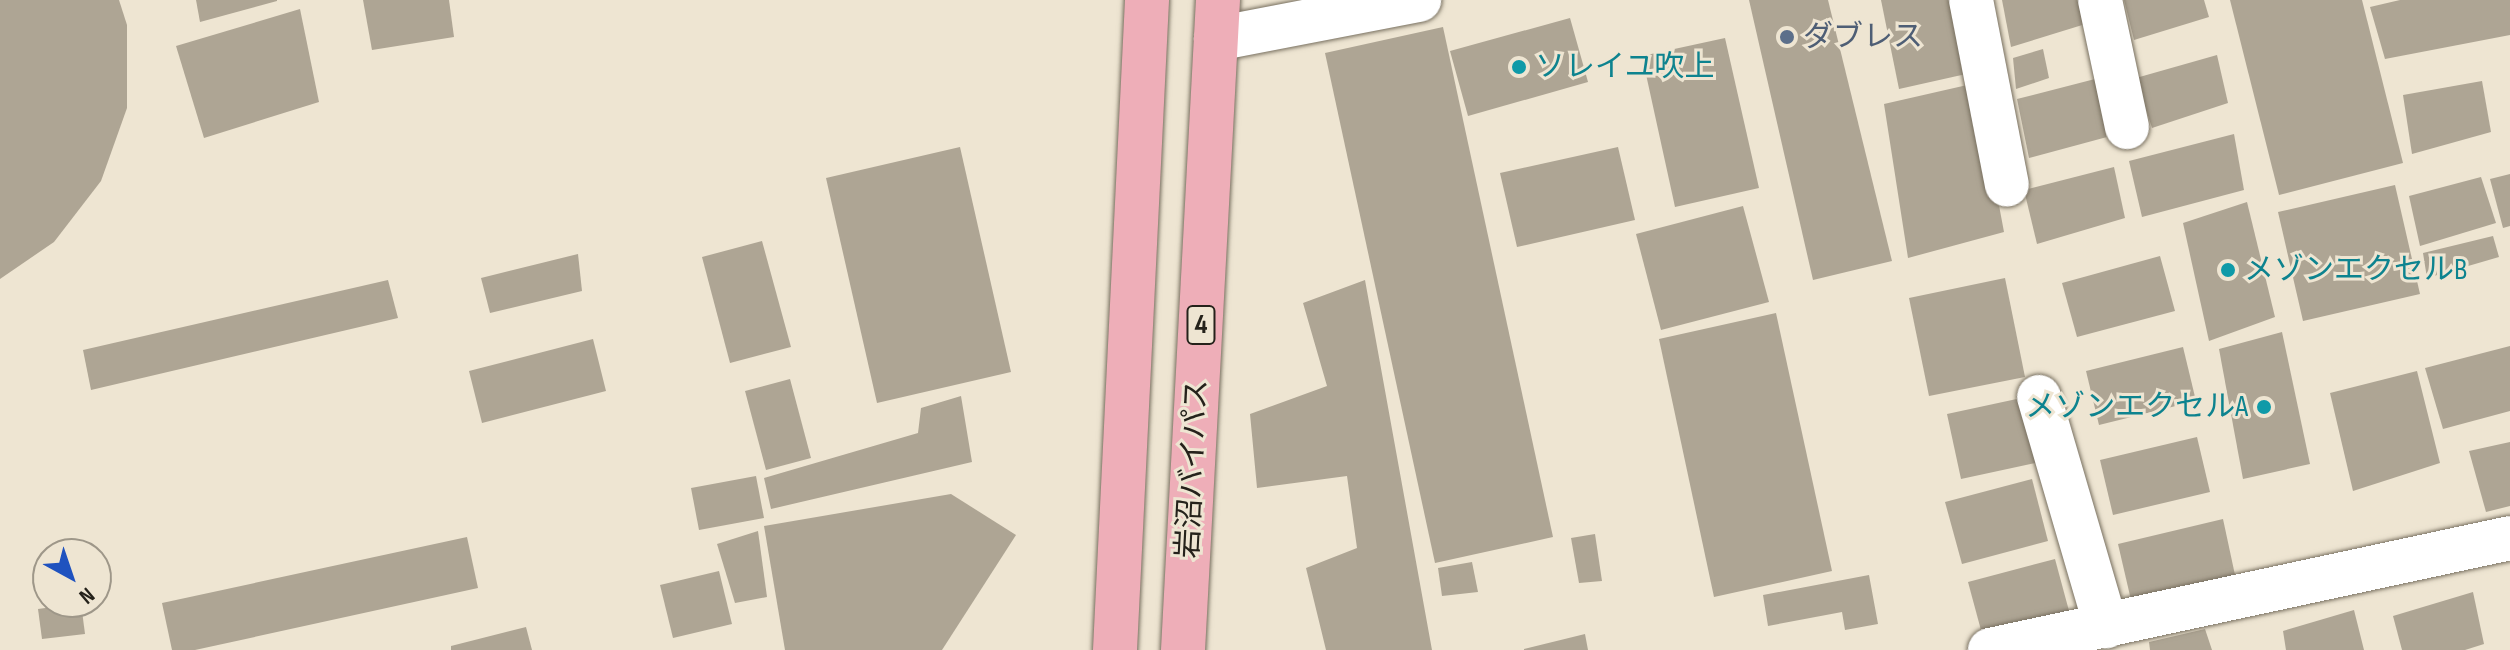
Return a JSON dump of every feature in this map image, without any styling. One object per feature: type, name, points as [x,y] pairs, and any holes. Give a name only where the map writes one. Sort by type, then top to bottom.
[{"type":"highway","points":[[1115,650],[1147,0]]},
{"type":"highway","name":"岩沼バイパス","points":[[1183,650],[1217,20]]},
{"type":"street","points":[[1217,20],[1419,0]]},
{"type":"street","points":[[1971,0],[2007,185]]},
{"type":"street","points":[[2100,0],[2127,127]]},
{"type":"street","points":[[2039,397],[2088,636]]},
{"type":"street","points":[[1990,650],[2088,636],[2510,538]]},
{"type":"building","points":[[0,0],[119,0],[127,25],[127,108],[101,181],[54,242],[0,279]]},
{"type":"building","points":[[196,0],[277,0],[277,1],[200,22]]},
{"type":"building","points":[[363,0],[449,0],[454,37],[372,50]]},
{"type":"building","points":[[1749,0],[1828,0],[1892,261],[1813,280]]},
{"type":"building","points":[[1881,0],[1959,0],[1975,72],[1899,89]]},
{"type":"building","points":[[2002,0],[2087,0],[2092,22],[2011,47]]},
{"type":"building","points":[[2124,0],[2204,0],[2209,17],[2134,40]]},
{"type":"building","points":[[2230,0],[2362,0],[2403,163],[2279,195]]},
{"type":"building","points":[[2400,0],[2510,0],[2510,35],[2385,59],[2370,7]]},
{"type":"building","points":[[300,9],[319,102],[204,138],[176,46]]},
{"type":"building","name":"ソレイユ吹上","points":[[1570,18],[1588,82],[1468,116],[1450,51]]},
{"type":"building","points":[[1443,27],[1553,537],[1435,563],[1325,53]]},
{"type":"building","points":[[1725,38],[1759,188],[1675,207],[1642,56]]},
{"type":"building","points":[[2043,49],[2049,78],[2016,89],[2013,58]]},
{"type":"building","points":[[2217,55],[2228,103],[2152,128],[2136,78]]},
{"type":"building","points":[[2095,79],[2107,137],[2029,158],[2017,99]]},
{"type":"building","points":[[2482,81],[2491,132],[2412,154],[2403,95]]},
{"type":"building","points":[[1976,83],[2004,232],[1908,258],[1884,104]]},
{"type":"building","points":[[2234,134],[2244,190],[2142,217],[2129,161]]},
{"type":"building","points":[[960,147],[1011,372],[877,403],[826,178]]},
{"type":"building","points":[[1618,147],[1635,220],[1517,247],[1500,173]]},
{"type":"building","points":[[2114,167],[2125,218],[2037,244],[2024,190]]},
{"type":"building","points":[[2510,174],[2510,226],[2503,228],[2490,179]]},
{"type":"building","points":[[2481,177],[2496,223],[2420,246],[2409,196]]},
{"type":"building","points":[[2395,185],[2420,294],[2303,321],[2278,212]]},
{"type":"building","name":"メゾンエクセルB","points":[[2247,202],[2275,317],[2209,341],[2183,223]]},
{"type":"building","points":[[1743,206],[1769,302],[1661,330],[1636,234]]},
{"type":"building","points":[[2493,236],[2499,257],[2427,278],[2423,253]]},
{"type":"building","points":[[762,241],[791,347],[730,363],[702,257]]},
{"type":"building","points":[[578,254],[582,291],[490,313],[481,278]]},
{"type":"building","points":[[2160,256],[2175,311],[2077,337],[2062,283]]},
{"type":"building","points":[[2005,278],[2025,377],[1929,396],[1909,298]]},
{"type":"building","points":[[388,280],[398,318],[91,390],[83,350]]},
{"type":"building","points":[[1365,280],[1432,650],[1326,650],[1306,568],[1357,548],[1347,476],[1257,488],[1250,414],[1327,386],[1303,303]]},
{"type":"building","points":[[1776,313],[1832,571],[1714,597],[1659,339]]},
{"type":"building","name":"メゾンエクセルA","points":[[2282,332],[2310,464],[2243,479],[2219,349]]},
{"type":"building","points":[[593,339],[606,391],[482,423],[469,371]]},
{"type":"building","points":[[2510,346],[2510,411],[2443,429],[2425,368]]},
{"type":"building","points":[[2183,347],[2196,401],[2099,425],[2086,371]]},
{"type":"building","points":[[2417,371],[2440,463],[2353,491],[2330,393]]},
{"type":"building","points":[[790,379],[811,458],[766,470],[745,391]]},
{"type":"building","points":[[961,396],[972,462],[771,509],[764,478],[918,433],[921,408]]},
{"type":"building","points":[[2026,397],[2040,462],[1961,479],[1947,414]]},
{"type":"building","points":[[2197,437],[2210,492],[2113,515],[2100,460]]},
{"type":"building","points":[[2510,442],[2510,506],[2486,512],[2469,451]]},
{"type":"building","points":[[756,476],[764,518],[699,530],[691,488]]},
{"type":"building","points":[[2032,479],[2048,541],[1962,564],[1945,502]]},
{"type":"building","points":[[951,494],[1016,535],[942,650],[785,650],[764,526]]},
{"type":"building","points":[[2223,519],[2238,589],[2134,613],[2118,544]]},
{"type":"building","points":[[758,531],[767,597],[735,603],[717,544]]},
{"type":"building","points":[[1595,534],[1602,581],[1579,583],[1571,538]]},
{"type":"building","points":[[467,537],[478,588],[195,650],[172,650],[162,603]]},
{"type":"building","points":[[2055,559],[2072,622],[1985,645],[1968,582]]},
{"type":"building","points":[[1472,562],[1478,592],[1442,596],[1438,568]]},
{"type":"building","points":[[719,571],[732,624],[673,638],[660,585]]},
{"type":"building","points":[[1869,575],[1878,624],[1845,630],[1842,612],[1768,626],[1763,595]]},
{"type":"building","points":[[2473,592],[2484,644],[2465,650],[2402,650],[2393,616]]},
{"type":"building","points":[[2354,610],[2364,650],[2286,650],[2283,631]]},
{"type":"building","points":[[39,618],[83,618],[85,634],[42,639]]},
{"type":"building","points":[[526,627],[532,650],[451,650],[451,646]]},
{"type":"building","points":[[2205,629],[2212,650],[2150,650],[2149,642]]},
{"type":"building","points":[[1585,634],[1588,650],[1524,650],[1524,649]]},
{"type":"place","name":"ダブレス","points":[[1787,37]]},
{"type":"place","name":"ソレイユ吹上","points":[[1519,67]]},
{"type":"place","name":"メゾンエクセルB","points":[[2228,270]]},
{"type":"place","name":"メゾンエクセルA","points":[[2264,407]]}]
